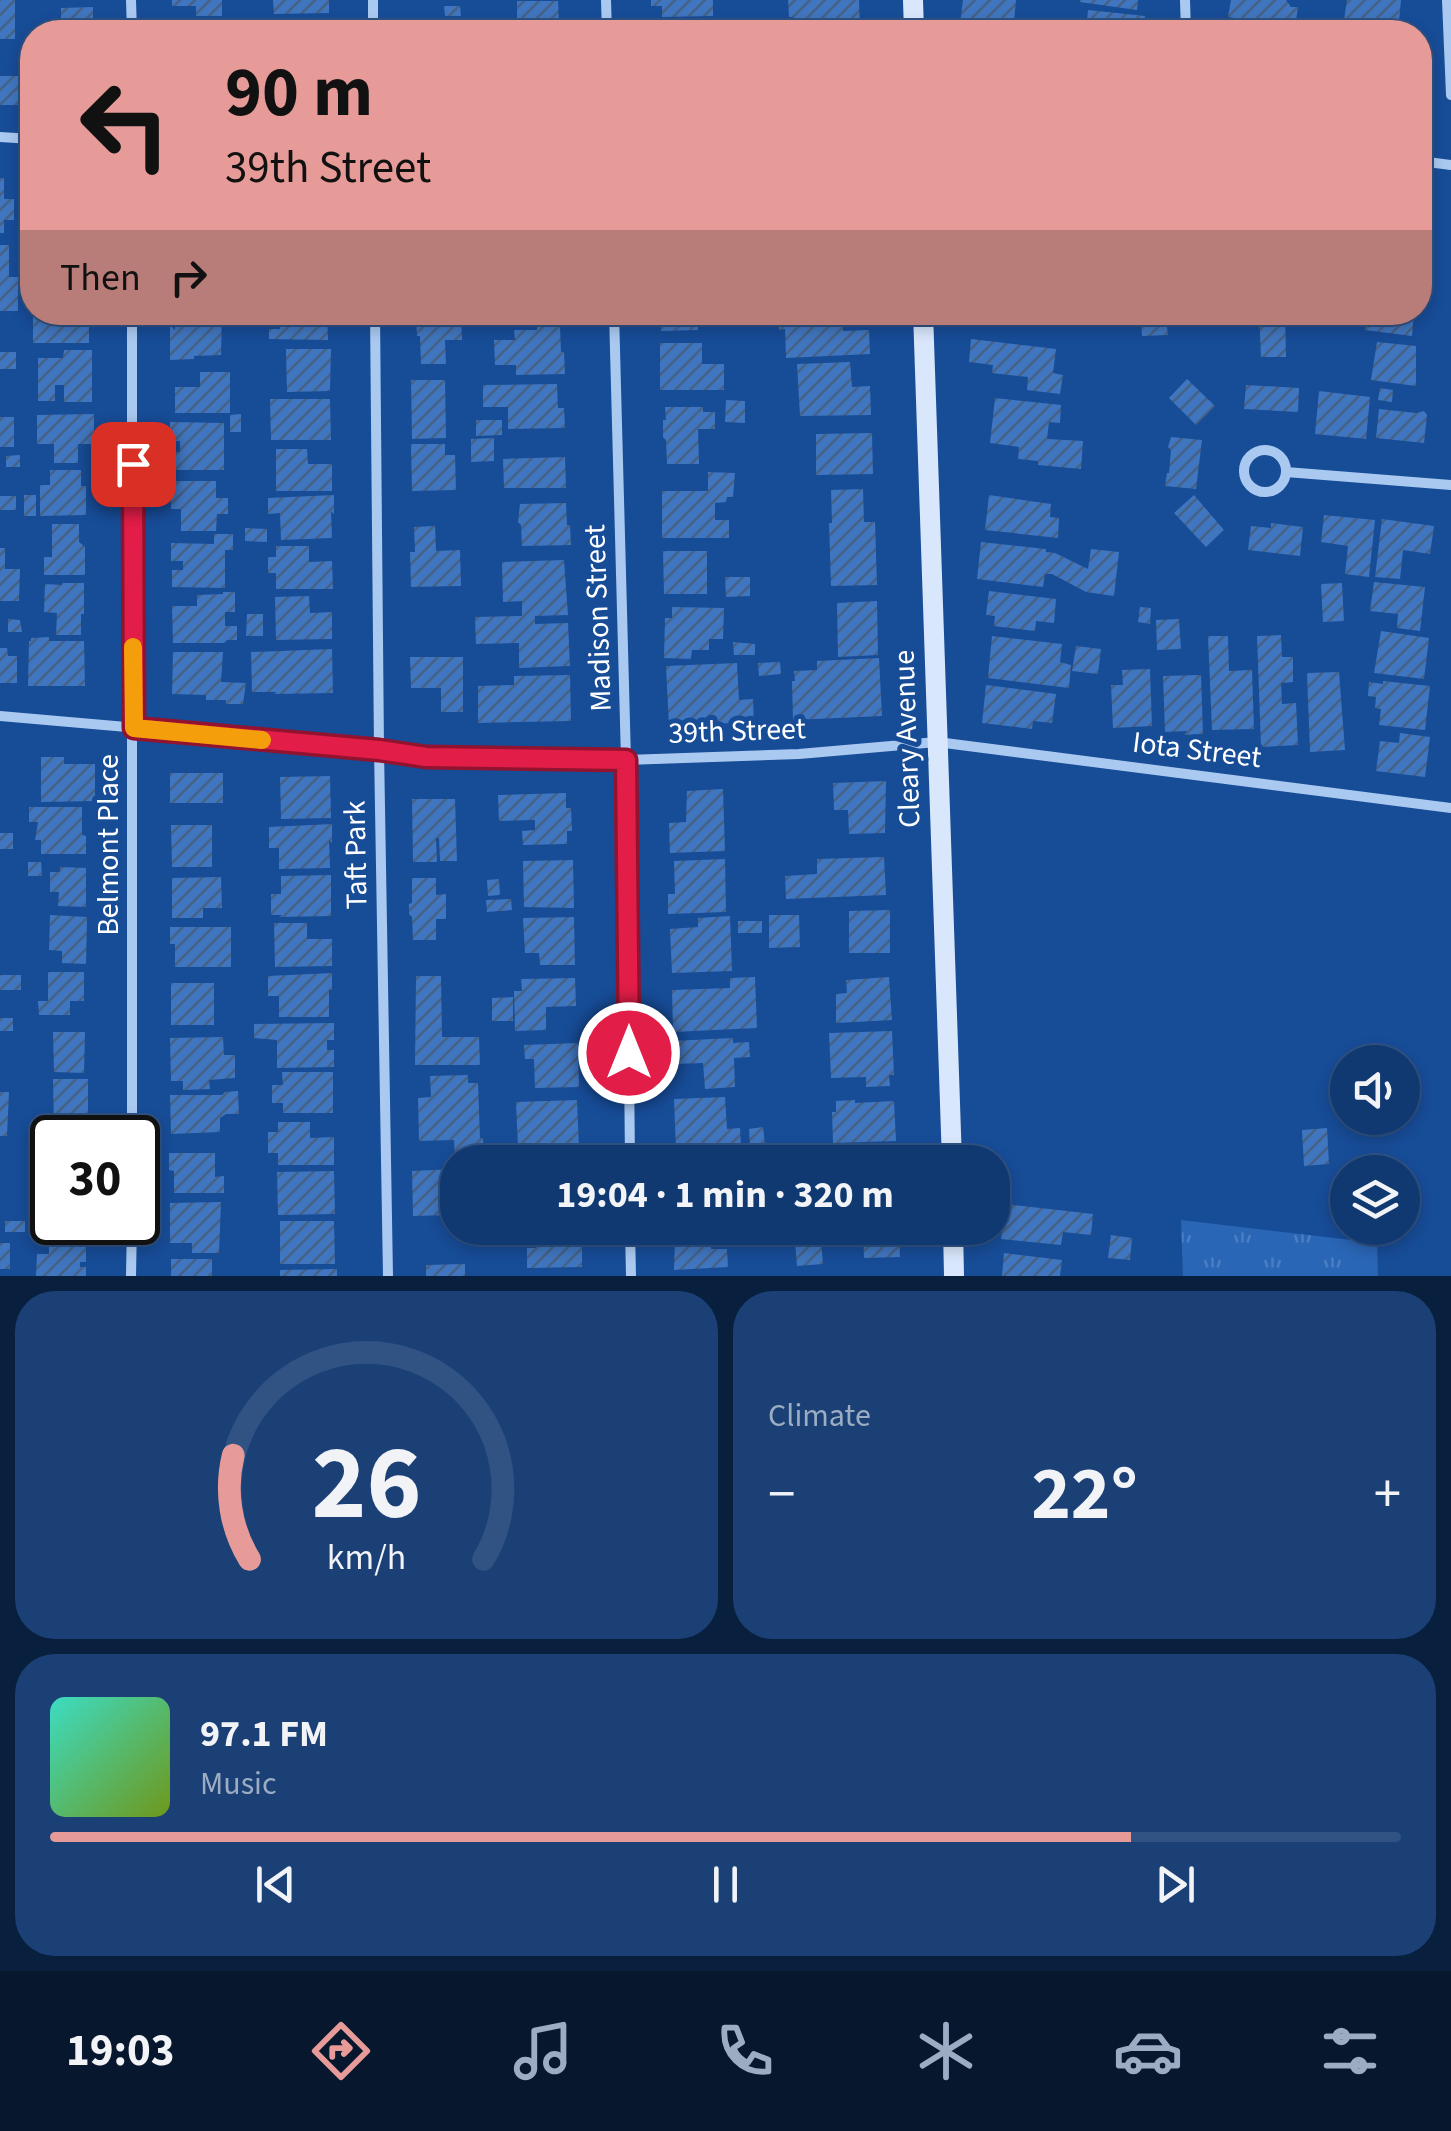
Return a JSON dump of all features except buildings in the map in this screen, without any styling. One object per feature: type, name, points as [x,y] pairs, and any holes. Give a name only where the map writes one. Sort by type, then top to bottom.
[{"type":"street","points":[[1447,0],[1451,94]]},
{"type":"street","name":"Belmont Place","points":[[132,325],[132,1115]]},
{"type":"street","name":"Taft Park","points":[[375,325],[388,1276]]},
{"type":"street","name":"Madison Street","points":[[614,325],[626,760],[630,1145]]},
{"type":"street","name":"Cleary Avenue","points":[[924,325],[951,1145]]},
{"type":"street","points":[[1266,449],[1281,456],[1286,472],[1279,487],[1263,492],[1248,485],[1243,469],[1250,454],[1266,449]]},
{"type":"street","points":[[1286,472],[1451,485]]},
{"type":"street","name":"39th Street","points":[[0,716],[426,757],[626,760],[799,754],[938,742]]},
{"type":"street","name":"Iota Street","points":[[938,742],[1451,808]]},
{"type":"street","points":[[132,1245],[132,1276]]},
{"type":"street","points":[[630,1245],[631,1276]]},
{"type":"street","points":[[953,1245],[954,1276]]},
{"type":"green space","points":[[1181,1220],[1330,1237],[1330,1245],[1377,1245],[1378,1276],[1183,1276]]},
{"type":"slow traffic","points":[[133,647],[134,728],[262,740]]},
{"type":"route","points":[[133,464],[134,728],[426,757],[626,760],[629,1053]]}]
